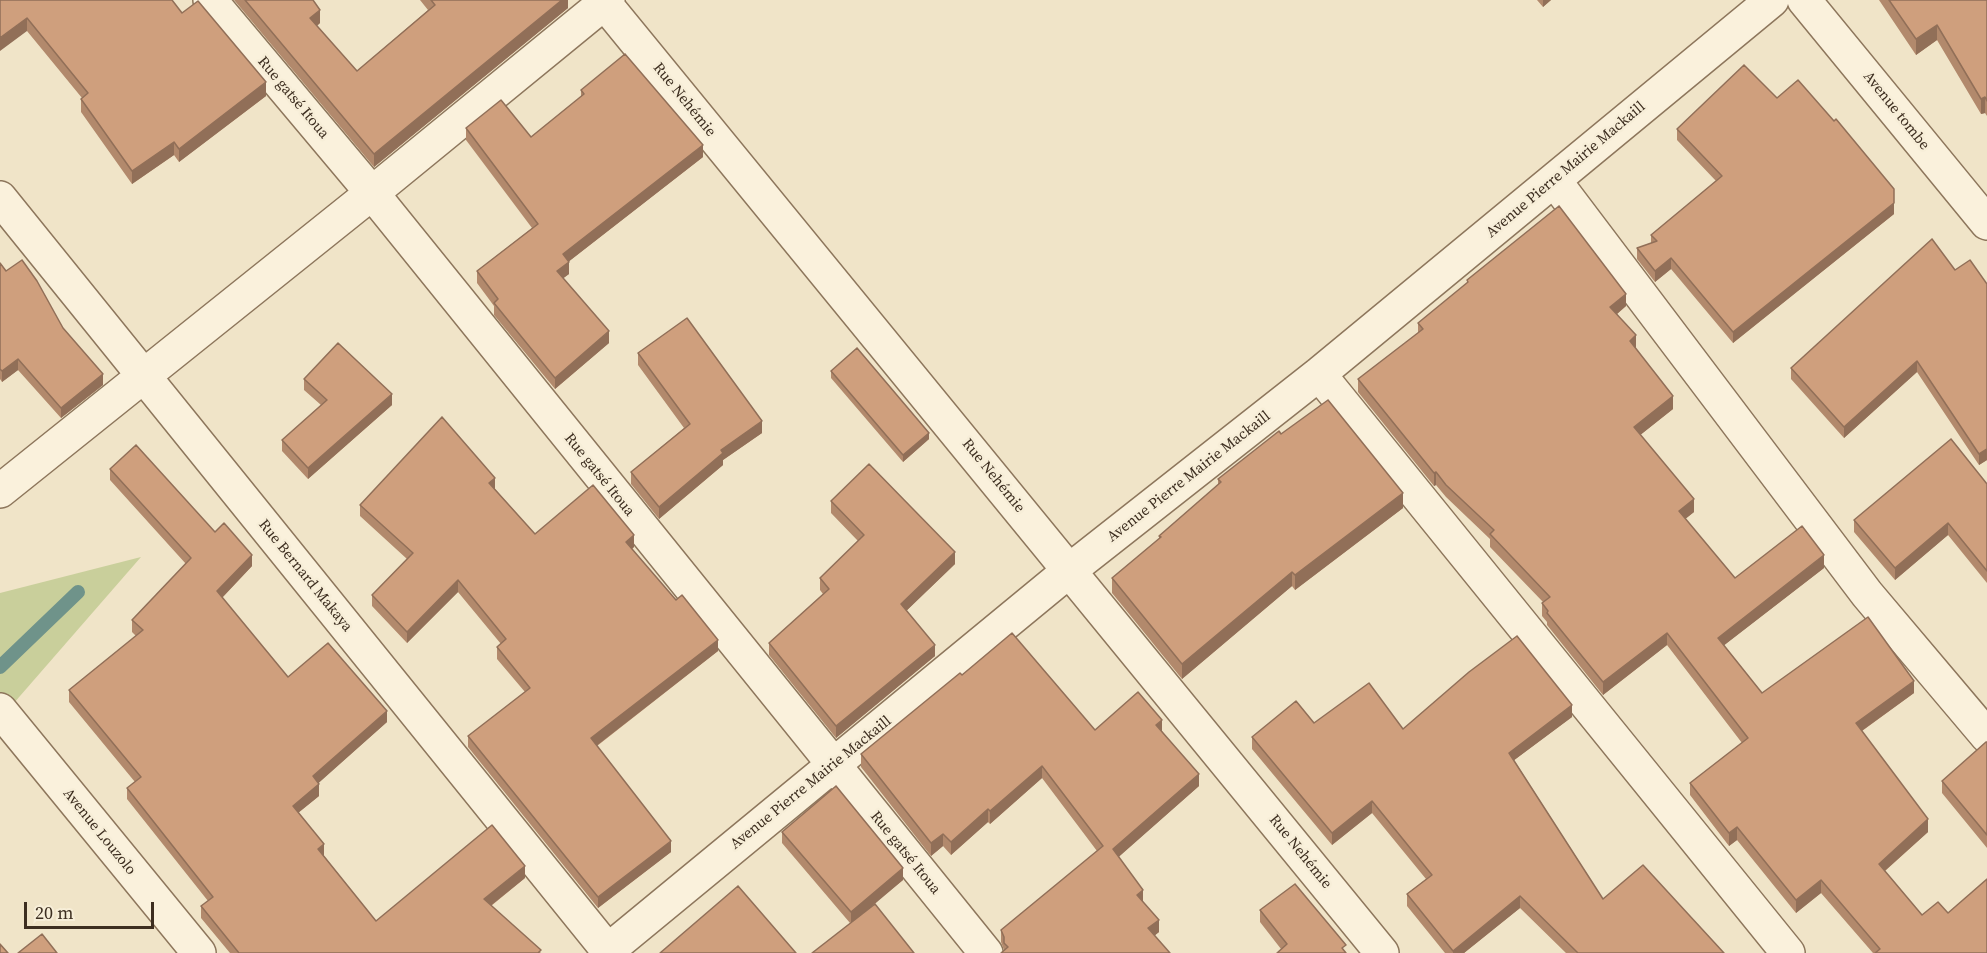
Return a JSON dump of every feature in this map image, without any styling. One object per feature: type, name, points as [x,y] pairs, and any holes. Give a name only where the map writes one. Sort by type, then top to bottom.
[{"type":"street","name":"Rue gatsé Itoua","points":[[210,0],[372,193],[986,953]]},
{"type":"street","name":"Avenue Pierre Mairie Mackaill","points":[[608,952],[1070,570],[1319,374],[1772,0]]},
{"type":"street","name":"Avenue tombe","points":[[1804,0],[1987,223]]},
{"type":"street","points":[[0,492],[372,193],[605,1]]},
{"type":"street","name":"Rue Nehémie","points":[[605,1],[1382,953]]},
{"type":"street","points":[[1554,180],[1867,594],[1987,736]]},
{"type":"street","name":"Rue Bernard Makaya","points":[[0,198],[608,952]]},
{"type":"street","points":[[1319,374],[1788,953]]},
{"type":"street","name":"Avenue Louzolo","points":[[0,710],[199,953]]},
{"type":"green space","points":[[141,557],[0,719],[0,593]]},
{"type":"building","points":[[0,0],[172,0],[182,13],[198,1],[266,82],[179,149],[174,142],[132,171],[81,99],[88,93],[27,18],[0,38]]},
{"type":"building","points":[[245,0],[313,0],[320,10],[310,18],[357,71],[435,5],[431,0],[562,0],[374,154]]},
{"type":"building","points":[[1889,0],[1987,0],[1987,101],[1985,97],[1981,99],[1937,25],[1916,39]]},
{"type":"building","points":[[625,54],[703,145],[563,254],[569,262],[557,271],[609,331],[555,378],[494,303],[498,299],[477,271],[538,224],[466,128],[501,100],[531,137],[584,94],[581,90]]},
{"type":"building","points":[[1744,65],[1777,98],[1798,80],[1834,121],[1836,119],[1894,189],[1894,203],[1733,332],[1671,258],[1655,271],[1637,248],[1657,241],[1651,235],[1722,176],[1677,129]]},
{"type":"building","points":[[1559,206],[1626,294],[1610,307],[1636,335],[1630,341],[1673,396],[1634,427],[1694,499],[1679,511],[1735,578],[1802,526],[1824,555],[1718,638],[1762,693],[1868,617],[1914,681],[1856,723],[1928,819],[1879,864],[1922,915],[1938,902],[1948,913],[1987,879],[1987,953],[1875,953],[1880,949],[1821,880],[1796,900],[1737,827],[1729,833],[1690,783],[1748,738],[1667,633],[1603,682],[1547,613],[1542,603],[1550,597],[1490,534],[1494,530],[1446,485],[1436,472],[1434,473],[1358,379],[1423,329],[1418,323],[1468,282],[1467,280]]},
{"type":"building","points":[[1932,239],[1955,270],[1970,260],[1987,284],[1987,449],[1979,454],[1917,361],[1844,427],[1791,368]]},
{"type":"building","points":[[22,260],[37,281],[63,328],[103,374],[61,408],[18,359],[2,371],[0,369],[0,263],[6,271]]},
{"type":"building","points":[[687,318],[762,421],[721,450],[723,453],[659,507],[631,472],[690,424],[638,353]]},
{"type":"building","points":[[338,343],[392,394],[308,468],[282,440],[327,400],[304,379]]},
{"type":"building","points":[[857,348],[929,433],[903,455],[831,371]]},
{"type":"building","points":[[1328,400],[1403,493],[1295,575],[1292,572],[1182,664],[1112,578],[1221,482],[1218,479],[1279,431],[1281,434]]},
{"type":"building","points":[[442,417],[495,478],[489,483],[535,534],[593,485],[634,535],[626,542],[676,600],[682,595],[718,640],[591,738],[671,841],[598,897],[468,736],[530,688],[497,647],[506,639],[458,580],[407,632],[372,595],[413,553],[360,505]]},
{"type":"building","points":[[1951,439],[1987,484],[1987,571],[1948,523],[1895,568],[1854,520]]},
{"type":"building","points":[[136,445],[215,532],[224,523],[252,555],[217,591],[288,677],[328,643],[387,711],[313,776],[319,784],[293,806],[324,844],[318,849],[376,921],[492,825],[525,866],[484,899],[541,950],[538,953],[239,953],[201,906],[213,897],[127,788],[141,777],[69,690],[143,630],[132,620],[191,558],[110,469]]},
{"type":"building","points":[[869,464],[955,552],[901,604],[935,645],[836,726],[769,643],[829,589],[820,578],[864,535],[831,501]]},
{"type":"building","points":[[1012,633],[1095,730],[1138,692],[1162,720],[1156,725],[1199,774],[1113,849],[1143,890],[1137,895],[1159,920],[1148,928],[1170,953],[1001,953],[1008,947],[1004,943],[1001,930],[1103,846],[1042,766],[951,842],[943,834],[931,843],[861,754]]},
{"type":"building","points":[[1517,636],[1572,705],[1509,753],[1603,899],[1643,865],[1724,953],[1578,953],[1520,896],[1453,951],[1407,894],[1432,875],[1372,801],[1332,833],[1252,737],[1296,701],[1314,723],[1369,683],[1403,729],[1469,672]]},
{"type":"building","points":[[1987,742],[1987,835],[1942,781]]},
{"type":"building","points":[[836,786],[903,868],[851,912],[782,832]]},
{"type":"building","points":[[1295,884],[1346,945],[1342,948],[1346,953],[1277,953],[1287,944],[1260,910]]},
{"type":"building","points":[[738,886],[796,953],[660,953]]},
{"type":"building","points":[[875,904],[914,953],[812,953]]},
{"type":"building","points":[[42,934],[57,953],[18,953]]},
{"type":"building","points":[[0,944],[8,953],[0,953]]},
{"type":"waterway","points":[[0,667],[78,592]]}]
